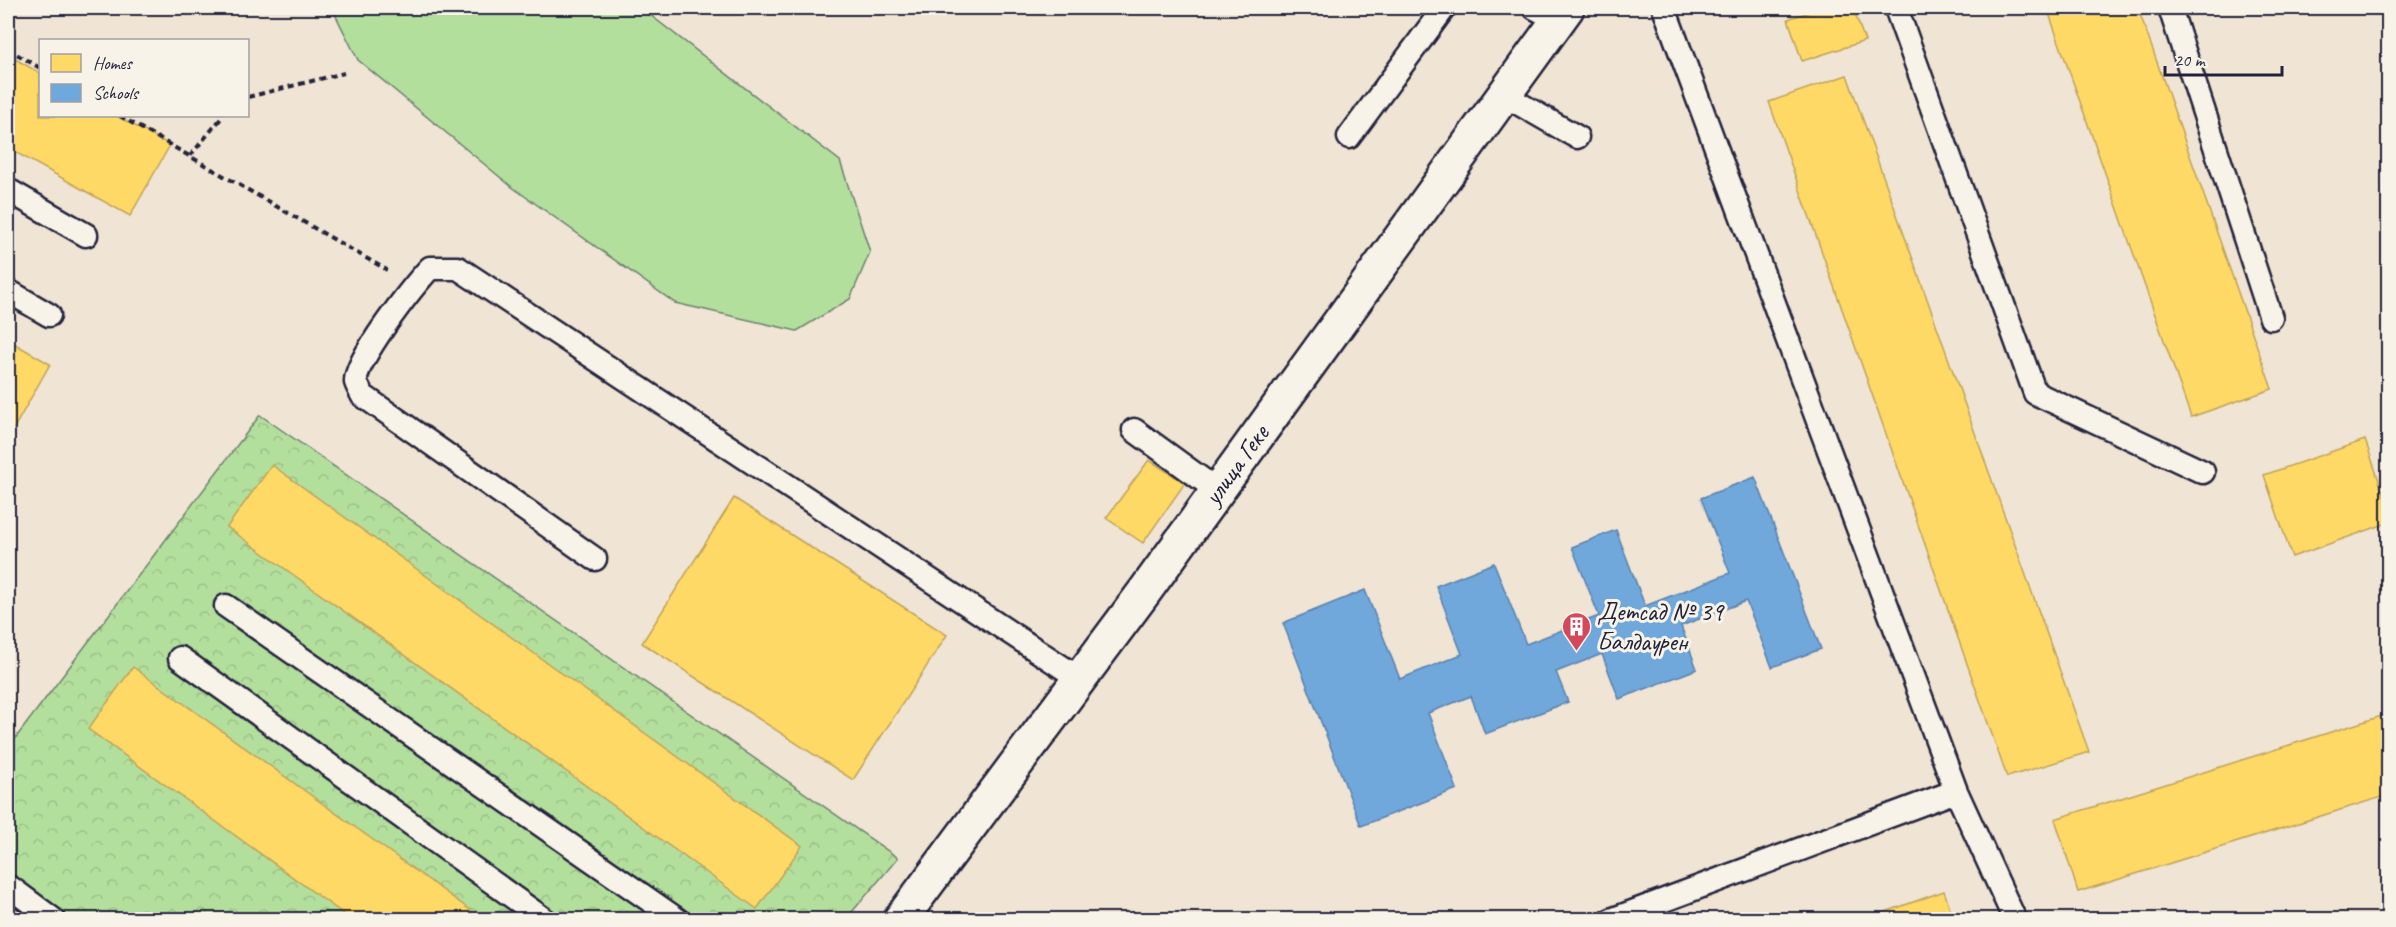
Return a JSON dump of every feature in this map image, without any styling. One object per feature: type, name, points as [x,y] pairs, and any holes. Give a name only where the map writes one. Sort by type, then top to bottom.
[{"type":"street","name":"улица Геке","points":[[900,920],[1218,491],[1504,94],[1553,12]]},
{"type":"lane","points":[[1349,137],[1444,8]]},
{"type":"lane","points":[[1896,8],[2035,393],[2203,472]]},
{"type":"lane","points":[[2170,8],[2271,318]]},
{"type":"lane","points":[[1670,9],[1956,790],[2015,920]]},
{"type":"lane","points":[[1504,94],[1577,137]]},
{"type":"lane","points":[[8,190],[86,235]]},
{"type":"lane","points":[[595,559],[362,395],[356,382],[360,362],[414,285],[430,268],[458,268],[1080,679]]},
{"type":"lane","points":[[8,291],[49,315]]},
{"type":"lane","points":[[1134,430],[1218,491]]},
{"type":"lane","points":[[226,606],[678,920]]},
{"type":"lane","points":[[180,658],[545,920]]},
{"type":"lane","points":[[1611,920],[1956,790]]},
{"type":"lane","points":[[11,888],[54,920]]},
{"type":"path","points":[[8,49],[39,67]]},
{"type":"path","points":[[249,97],[344,73]]},
{"type":"path","points":[[122,117],[414,285]]},
{"type":"path","points":[[190,156],[222,117]]},
{"type":"green space","points":[[332,8],[641,8],[840,161],[870,252],[850,299],[797,331],[675,303],[512,187],[358,60]]},
{"type":"green space","points":[[260,415],[898,858],[846,919],[8,919],[8,748]]},
{"type":"building: Homes","points":[[1821,8],[1853,8],[1865,41],[1802,61],[1788,19]]},
{"type":"building: Homes","points":[[2047,8],[2138,8],[2272,389],[2191,417]]},
{"type":"building: Homes","points":[[8,55],[39,72],[39,117],[119,117],[170,145],[130,216],[8,148]]},
{"type":"building: Homes","points":[[1847,75],[2089,752],[2007,777],[1769,102]]},
{"type":"building: Homes","points":[[8,340],[50,364],[10,435],[8,433]]},
{"type":"building: Homes","points":[[2365,440],[2388,507],[2388,523],[2292,557],[2264,475]]},
{"type":"building: Homes","points":[[1149,460],[1185,483],[1143,543],[1106,518]]},
{"type":"building: Homes","points":[[272,465],[802,846],[757,909],[227,527]]},
{"type":"building: Homes","points":[[734,498],[947,635],[853,780],[642,643]]},
{"type":"building: Homes","points":[[133,667],[484,920],[352,920],[88,729]]},
{"type":"building: Homes","points":[[2388,714],[2388,795],[2078,892],[2055,819]]},
{"type":"building: Homes","points":[[1944,891],[1954,920],[1863,920]]},
{"type":"building: Schools","name":"Детсад № 39 Балдаурен","points":[[1755,477],[1821,649],[1772,667],[1746,601],[1681,626],[1697,669],[1619,699],[1602,654],[1556,672],[1568,702],[1485,734],[1471,696],[1428,713],[1457,789],[1361,826],[1283,623],[1365,590],[1400,679],[1462,654],[1436,586],[1494,563],[1526,644],[1599,616],[1572,547],[1616,530],[1645,606],[1730,573],[1701,498]]},
{"type":"place","name":"Детсад № 39 Балдаурен","points":[[1576,652]]}]
